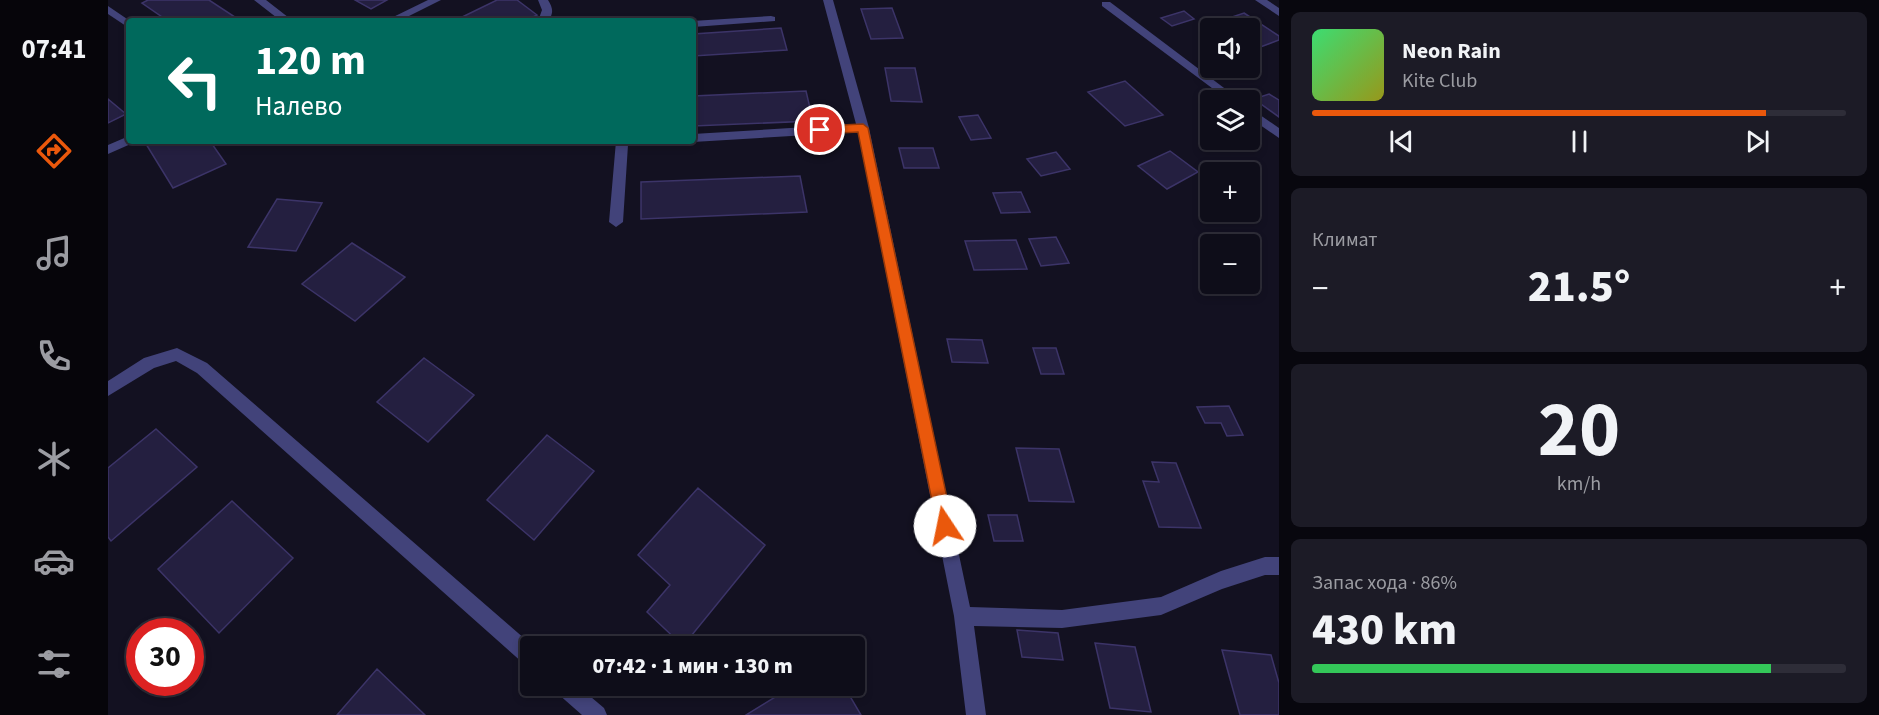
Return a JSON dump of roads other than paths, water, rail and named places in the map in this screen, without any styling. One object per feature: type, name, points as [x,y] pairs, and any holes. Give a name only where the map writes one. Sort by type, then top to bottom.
[{"type":"street","points":[[259,0],[284,18]]},
{"type":"street","points":[[397,18],[436,0]]},
{"type":"street","points":[[543,0],[548,8],[545,18]]},
{"type":"street","points":[[828,0],[863,128],[963,616],[976,715]]},
{"type":"street","points":[[1260,0],[1279,13]]},
{"type":"street","points":[[1106,4],[1222,90]]},
{"type":"street","points":[[108,9],[126,23]]},
{"type":"street","points":[[696,24],[771,19]]},
{"type":"street","points":[[1260,120],[1279,134]]},
{"type":"street","points":[[696,138],[863,128]]},
{"type":"street","points":[[108,150],[126,141]]},
{"type":"street","points":[[616,222],[621,144]]},
{"type":"street","points":[[108,389],[149,363],[177,354],[202,368],[520,647]]},
{"type":"street","points":[[963,616],[1062,619],[1161,606],[1221,580],[1265,566],[1279,566]]},
{"type":"street","points":[[575,696],[597,715]]}]
